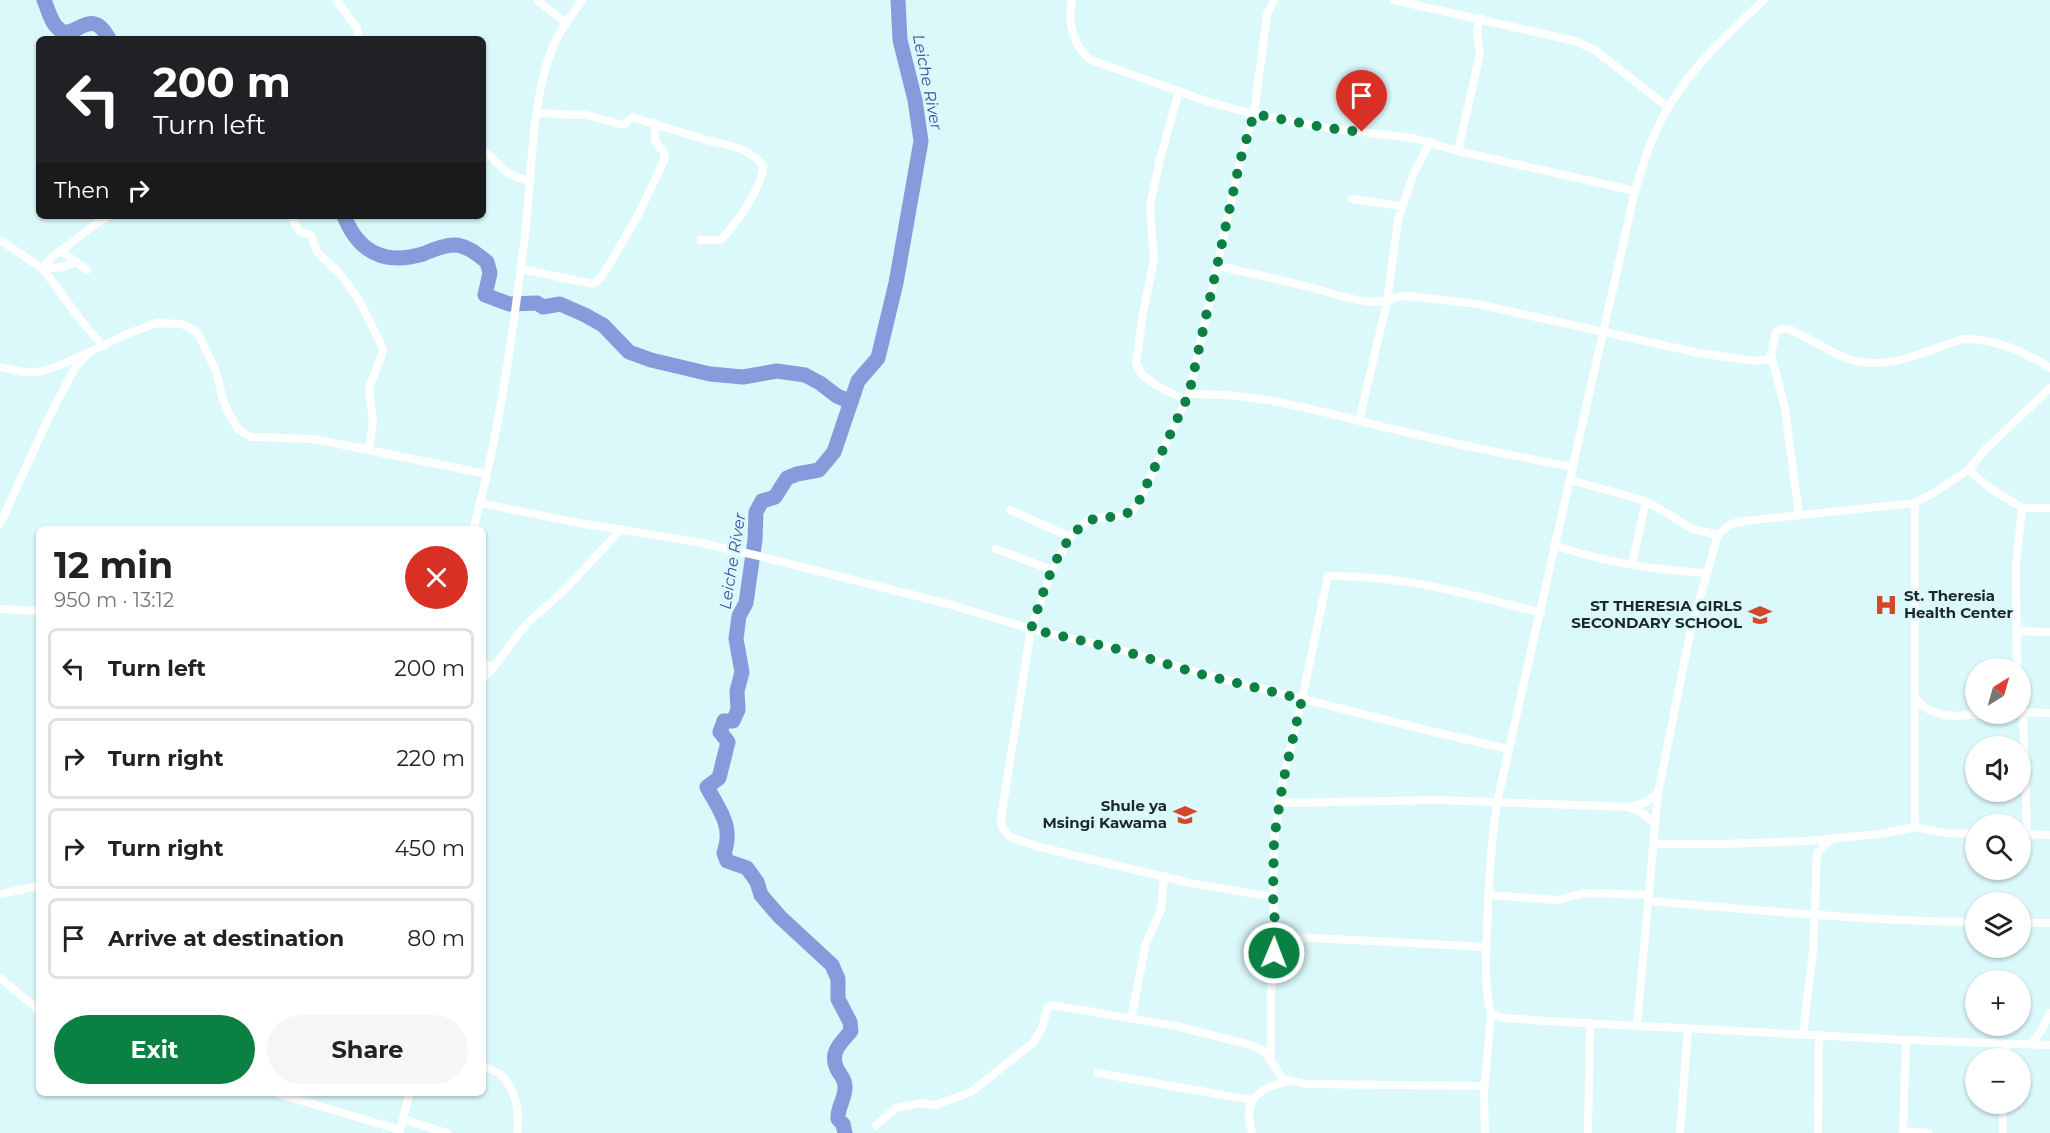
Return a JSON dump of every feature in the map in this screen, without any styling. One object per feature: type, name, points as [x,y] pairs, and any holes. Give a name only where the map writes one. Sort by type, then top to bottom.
[{"type":"street","points":[[336,0],[357,28],[358,36]]},
{"type":"street","points":[[537,0],[566,23]]},
{"type":"street","points":[[474,526],[499,414],[514,318],[537,112],[555,43],[582,0]]},
{"type":"street","points":[[1072,0],[1070,22],[1073,34],[1083,53],[1091,60],[1179,92],[1254,114],[1327,128],[1395,134],[1458,151],[1635,191]]},
{"type":"street","points":[[1273,897],[1190,883],[1039,847],[1010,837],[1002,827],[1001,818],[1031,629],[1052,570],[1070,537],[1086,522],[1132,512],[1187,397],[1240,161],[1254,114],[1267,15],[1274,0]]},
{"type":"street","points":[[1394,0],[1575,40],[1593,49],[1668,107]]},
{"type":"street","points":[[1485,1133],[1484,1086],[1491,1014],[1487,998],[1486,947],[1488,895],[1497,802],[1635,191],[1653,136],[1668,107],[1689,76],[1716,45],[1764,0]]},
{"type":"street","points":[[1458,151],[1480,54],[1477,31],[1480,18]]},
{"type":"street","points":[[1179,92],[1160,159],[1150,206],[1154,260],[1136,363],[1143,375],[1157,386],[1187,397],[1241,397],[1573,467]]},
{"type":"street","points":[[537,112],[586,115],[624,125],[632,117],[702,139],[740,147],[756,157],[763,165],[762,178],[727,234],[720,240],[701,240]]},
{"type":"street","points":[[521,269],[593,284],[601,279],[636,219],[664,161],[665,154],[655,141],[655,123]]},
{"type":"street","points":[[1359,421],[1387,302],[1401,206],[1413,175],[1430,142]]},
{"type":"street","points":[[486,152],[509,175],[531,180]]},
{"type":"street","points":[[1352,199],[1401,206]]},
{"type":"street","points":[[43,269],[48,260],[91,225],[103,219]]},
{"type":"street","points":[[293,219],[299,231],[311,235],[317,252],[351,288],[381,344],[383,351],[368,390],[373,423],[369,449]]},
{"type":"street","points":[[0,240],[43,269],[103,346]]},
{"type":"street","points":[[61,250],[87,270]]},
{"type":"street","points":[[43,269],[63,267],[77,262]]},
{"type":"street","points":[[1218,266],[1345,298],[1387,302],[1400,296],[1408,296],[1453,301],[1690,352],[1753,361],[1768,359],[1776,332],[1781,329],[1797,333],[1848,359],[1875,364],[1896,361],[1963,339],[1975,339],[2011,346],[2050,369]]},
{"type":"street","points":[[0,367],[25,372],[40,371],[55,367],[157,323],[181,324],[191,328],[199,335],[206,346],[216,371],[223,400],[239,430],[251,436],[314,439],[487,474]]},
{"type":"street","points":[[0,524],[62,391],[75,368],[89,352]]},
{"type":"street","points":[[1771,354],[1785,409],[1799,515]]},
{"type":"street","points":[[1637,1025],[1658,793],[1691,629],[1718,535],[1731,524],[1915,503],[1968,470],[1984,451],[2050,388]]},
{"type":"street","points":[[1968,470],[1990,488],[2022,508],[2050,508]]},
{"type":"street","points":[[1570,480],[1646,501],[1693,529],[1718,535]]},
{"type":"street","points":[[1632,564],[1646,501]]},
{"type":"street","points":[[480,503],[579,523],[697,542],[759,556],[948,604],[1031,629],[1117,649],[1200,674],[1508,749]]},
{"type":"street","points":[[1915,503],[1915,827]]},
{"type":"street","points":[[2017,658],[2016,566],[2022,508]]},
{"type":"street","points":[[1010,510],[1070,537]]},
{"type":"street","points":[[486,675],[528,622],[561,594],[596,554],[622,529]]},
{"type":"street","points":[[1554,545],[1599,558],[1685,572],[1706,573]]},
{"type":"street","points":[[996,549],[1052,570]]},
{"type":"street","points":[[1271,1058],[1271,992],[1276,936],[1273,897],[1274,839],[1278,803],[1328,576],[1369,576],[1430,585],[1540,613]]},
{"type":"street","points":[[0,609],[36,611]]},
{"type":"street","points":[[2017,631],[2050,632]]},
{"type":"street","points":[[486,665],[493,669]]},
{"type":"street","points":[[1916,699],[1922,706],[1936,714],[1965,715]]},
{"type":"street","points":[[2031,712],[2050,713]]},
{"type":"street","points":[[2022,724],[2024,814]]},
{"type":"street","points":[[1278,803],[1439,800],[1628,807],[1645,803],[1658,793]]},
{"type":"street","points":[[1628,807],[1655,823]]},
{"type":"street","points":[[1653,844],[1806,841],[1880,834],[1915,827],[1946,833],[1965,834]]},
{"type":"street","points":[[2031,834],[2050,835]]},
{"type":"street","points":[[1803,1034],[1813,951],[1817,854],[1832,839]]},
{"type":"street","points":[[1806,841],[1817,854]]},
{"type":"street","points":[[1131,1019],[1146,944],[1161,909],[1164,876]]},
{"type":"street","points":[[0,894],[36,887]]},
{"type":"street","points":[[1488,895],[1557,900],[1584,893],[1814,915],[1925,922],[1965,922]]},
{"type":"street","points":[[2031,923],[2050,923]]},
{"type":"street","points":[[1276,936],[1486,947]]},
{"type":"street","points":[[0,978],[36,1008]]},
{"type":"street","points":[[876,1125],[896,1108],[920,1103],[935,1105],[970,1092],[1033,1042],[1042,1028],[1047,1009],[1052,1005],[1176,1026],[1251,1045],[1264,1051],[1271,1058],[1278,1073],[1288,1081]]},
{"type":"street","points":[[2032,1044],[2046,1032],[2050,1013]]},
{"type":"street","points":[[1491,1014],[1504,1018],[1590,1023],[1906,1040],[2050,1045]]},
{"type":"street","points":[[1588,1133],[1590,1023]]},
{"type":"street","points":[[1680,1133],[1688,1028]]},
{"type":"street","points":[[1818,1133],[1819,1035]]},
{"type":"street","points":[[1906,1040],[1903,1132],[1928,1133]]},
{"type":"street","points":[[2006,1044],[2006,1048]]},
{"type":"street","points":[[486,1068],[499,1073],[507,1083],[519,1110],[517,1133]]},
{"type":"street","points":[[1097,1073],[1252,1100]]},
{"type":"street","points":[[1252,1133],[1248,1111],[1252,1100],[1265,1089],[1288,1081],[1306,1084],[1484,1086]]},
{"type":"street","points":[[285,1096],[400,1132],[409,1096]]},
{"type":"street","points":[[2003,1114],[2003,1133]]},
{"type":"street","points":[[403,1119],[447,1133]]},
{"type":"waterway","points":[[44,0],[52,20],[60,30],[66,32],[96,24],[107,36]]},
{"type":"waterway","name":"Leiche River","points":[[845,1133],[843,1124],[838,1119],[845,1084],[834,1058],[837,1048],[851,1031],[850,1022],[838,999],[838,979],[832,965],[780,917],[761,895],[757,882],[747,868],[727,861],[724,853],[727,843],[724,818],[707,787],[719,778],[728,742],[720,732],[724,721],[733,721],[738,710],[737,691],[742,672],[736,639],[739,616],[746,603],[755,540],[756,512],[762,501],[775,497],[787,478],[819,470],[834,452],[858,381],[878,358],[896,283],[921,141],[915,100],[900,40],[898,0]]},
{"type":"waterway","points":[[345,219],[357,239],[375,253],[385,257],[409,257],[450,245],[459,245],[468,249],[487,262],[490,273],[485,295],[509,304],[537,303],[543,307],[560,304],[603,325],[629,352],[651,360],[710,374],[743,377],[777,371],[805,375],[837,396],[851,402]]},
{"type":"place","name":"St. Theresia Health Center","points":[[1886,605]]},
{"type":"place","name":"ST THERESIA GIRLS SECONDARY SCHOOL","points":[[1760,615]]},
{"type":"place","name":"Shule ya Msingi Kawama","points":[[1185,815]]},
{"type":"route","points":[[1274,953],[1276,936],[1273,897],[1274,839],[1278,803],[1302,699],[1200,674],[1117,649],[1031,629],[1045,587],[1066,542],[1086,522],[1132,512],[1189,394],[1240,161],[1254,114],[1344,131],[1362,132]]}]
